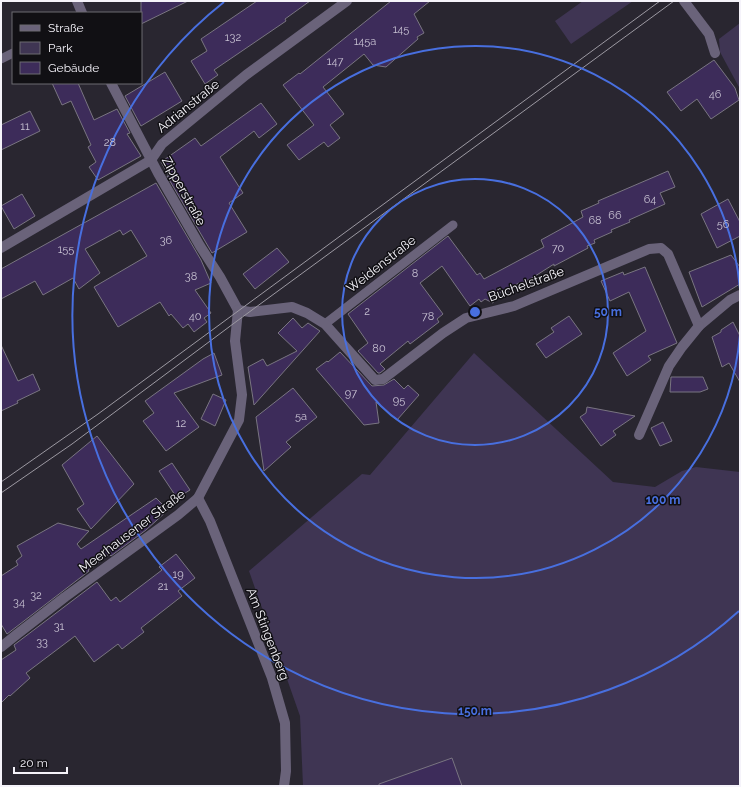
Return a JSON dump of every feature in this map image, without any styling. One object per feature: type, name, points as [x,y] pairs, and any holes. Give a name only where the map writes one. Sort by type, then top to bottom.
[{"type":"street","points":[[77,1],[82,12]]},
{"type":"street","name":"Adrianstraße","points":[[1,248],[151,160],[162,144],[246,75],[347,1]]},
{"type":"street","points":[[684,1],[709,34],[715,52]]},
{"type":"street","name":"Zipperstraße","points":[[112,84],[151,160],[238,310]]},
{"type":"street","name":"Büchelstraße","points":[[238,310],[250,312],[292,308],[307,313],[325,324],[375,380],[383,379],[443,333],[466,318],[514,306],[649,249],[661,248],[668,254],[699,326]]},
{"type":"street","points":[[639,435],[669,366],[682,347],[699,326],[730,300],[740,295]]},
{"type":"street","name":"Meerhausener Straße","points":[[1,647],[65,597],[178,515],[198,498],[239,420],[242,395],[235,341],[238,310]]},
{"type":"street","name":"Am Stingenberg","points":[[198,498],[210,521],[272,678],[285,723],[286,770],[284,786]]},
{"type":"lane","points":[[1,60],[12,54]]},
{"type":"lane","name":"Weidenstraße","points":[[325,324],[452,225]]},
{"type":"green space","points":[[583,1],[633,1],[571,44],[555,21]]},
{"type":"green space","points":[[740,23],[740,89],[720,52],[719,39]]},
{"type":"green space","points":[[474,353],[613,482],[655,487],[682,471],[696,467],[740,472],[740,786],[303,786],[300,716],[249,571],[362,474],[370,475]]},
{"type":"building","points":[[141,1],[188,1],[142,24]]},
{"type":"building","points":[[257,1],[310,1],[285,19],[286,21],[214,70],[218,75],[205,84],[191,61],[207,51],[201,39]]},
{"type":"building","points":[[391,1],[430,1],[414,14],[424,33],[417,37],[418,39],[386,67],[373,65],[364,54],[323,87],[344,114],[330,125],[340,138],[328,147],[324,142],[299,160],[287,145],[314,125],[283,85],[299,73],[300,74]]},
{"type":"building","points":[[714,60],[735,88],[739,100],[711,119],[697,99],[681,111],[667,92]]},
{"type":"building","points":[[165,72],[182,101],[141,126],[125,96]]},
{"type":"building","points":[[52,84],[78,84],[94,120],[117,109],[130,133],[127,134],[141,156],[98,180],[89,167],[96,162],[88,147],[91,145],[71,101],[62,105]]},
{"type":"building","points":[[261,103],[277,124],[259,138],[254,131],[220,157],[243,193],[229,203],[247,232],[212,253],[167,176],[169,176],[161,162],[195,138],[201,146]]},
{"type":"building","points":[[30,111],[40,131],[1,150],[1,125]]},
{"type":"building","points":[[668,171],[675,187],[660,193],[665,204],[629,220],[630,222],[611,230],[612,232],[594,240],[595,243],[587,246],[588,248],[554,266],[554,264],[532,278],[494,296],[493,303],[485,299],[481,302],[479,299],[470,306],[442,266],[420,283],[443,314],[437,319],[439,322],[410,344],[408,341],[380,364],[385,369],[380,373],[378,373],[358,351],[368,343],[348,314],[448,236],[477,275],[480,273],[484,279],[544,247],[541,240],[583,217],[581,211],[599,203],[598,201]]},
{"type":"building","points":[[156,183],[201,260],[211,283],[195,290],[211,313],[204,318],[207,322],[194,332],[188,324],[183,328],[171,314],[169,316],[160,302],[118,327],[94,287],[147,256],[131,230],[123,235],[120,230],[85,249],[100,273],[79,289],[73,278],[43,295],[35,281],[1,299],[1,269]]},
{"type":"building","points":[[22,194],[35,216],[14,229],[1,206]]},
{"type":"building","points":[[728,199],[740,222],[740,236],[717,248],[701,214]]},
{"type":"building","points":[[277,248],[289,262],[255,289],[243,274]]},
{"type":"building","points":[[731,255],[740,267],[740,284],[702,307],[689,272]]},
{"type":"building","points":[[645,267],[677,343],[648,356],[651,360],[627,376],[613,353],[646,331],[629,292],[610,301],[601,281],[623,272],[624,275]]},
{"type":"building","points":[[569,316],[582,334],[546,358],[536,344],[554,332],[551,328]]},
{"type":"building","points":[[293,318],[302,328],[308,323],[320,331],[254,405],[248,367],[263,359],[267,366],[297,351],[278,333]]},
{"type":"building","points":[[733,322],[740,336],[740,382],[729,363],[722,367],[712,337]]},
{"type":"building","points":[[1,345],[18,381],[33,374],[40,390],[17,401],[18,403],[1,411]]},
{"type":"building","points":[[340,352],[372,386],[384,385],[394,379],[404,389],[408,385],[419,395],[397,420],[376,402],[379,423],[364,425],[316,369],[327,361],[328,362]]},
{"type":"building","points":[[214,353],[222,375],[174,393],[199,427],[166,451],[143,421],[154,413],[145,401],[203,359]]},
{"type":"building","points":[[671,377],[703,377],[708,389],[700,392],[670,392]]},
{"type":"building","points":[[293,388],[317,417],[286,442],[291,447],[264,471],[256,417]]},
{"type":"building","points":[[213,394],[226,400],[215,426],[201,419]]},
{"type":"building","points":[[587,407],[635,416],[613,431],[616,435],[601,446],[580,417],[586,413]]},
{"type":"building","points":[[663,422],[672,441],[660,446],[651,428]]},
{"type":"building","points":[[97,436],[134,484],[91,529],[77,509],[84,504],[62,465]]},
{"type":"building","points":[[172,463],[190,490],[177,498],[159,471]]},
{"type":"building","points":[[156,498],[168,510],[146,530],[111,556],[109,554],[7,634],[1,624],[1,576],[18,565],[16,561],[22,556],[17,546],[58,523],[89,531],[77,544],[81,549]]},
{"type":"building","points":[[176,554],[195,578],[178,591],[182,596],[141,628],[144,632],[122,649],[118,644],[94,662],[75,636],[26,673],[30,678],[1,703],[1,660],[16,650],[14,645],[97,582],[111,601],[116,597],[120,602],[162,570],[159,567]]},
{"type":"building","points":[[452,758],[462,786],[379,786],[379,784]]},
{"type":"tram line","points":[[1,482],[98,414],[660,1]]},
{"type":"tram line","points":[[1,493],[72,444],[237,321],[674,1]]}]
